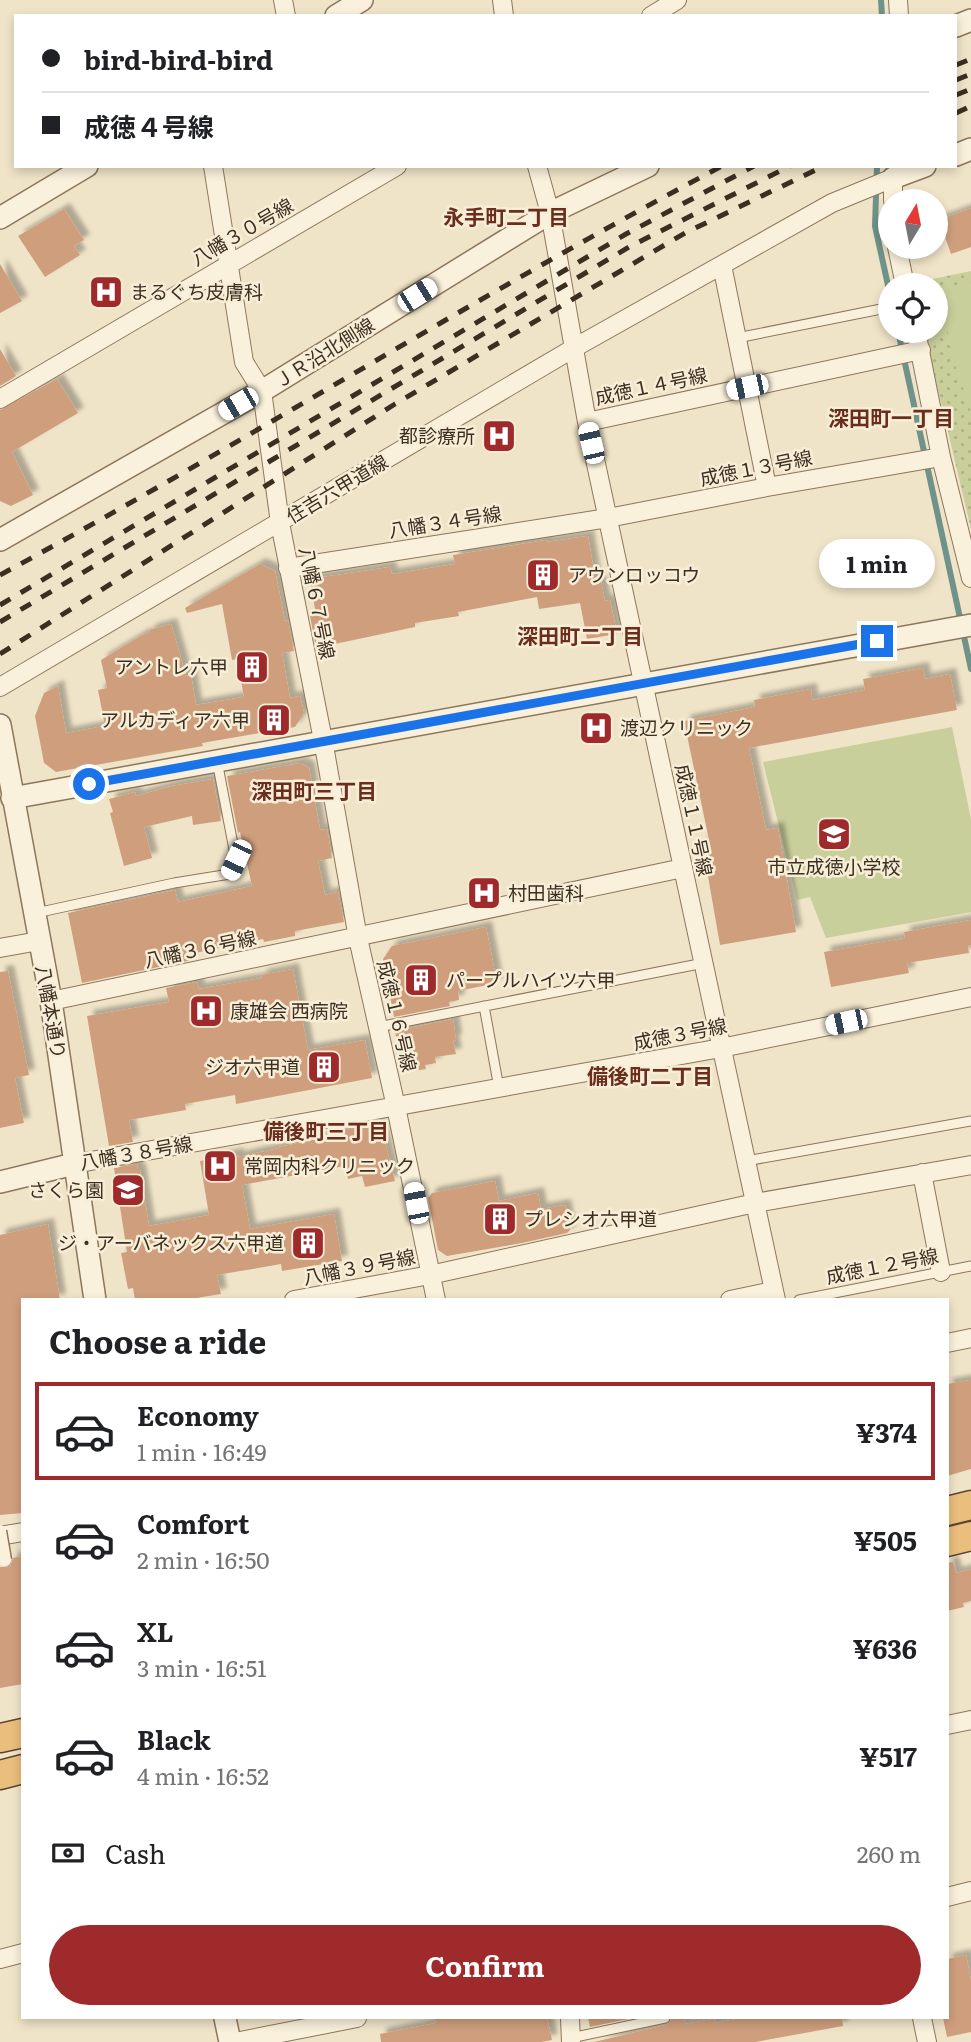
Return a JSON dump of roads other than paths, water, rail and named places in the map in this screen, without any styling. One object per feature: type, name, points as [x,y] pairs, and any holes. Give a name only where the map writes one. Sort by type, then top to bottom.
[{"type":"highway","points":[[949,1510],[971,1505]]},
{"type":"highway","points":[[949,1542],[971,1536]]},
{"type":"highway","points":[[0,1738],[21,1733]]},
{"type":"highway","points":[[0,1775],[21,1770]]},
{"type":"street","points":[[339,14],[362,0]]},
{"type":"street","points":[[654,14],[677,0]]},
{"type":"street","points":[[0,218],[84,168]]},
{"type":"street","points":[[213,168],[244,362],[262,391]]},
{"type":"street","name":"八幡３０号線","points":[[0,399],[394,168]]},
{"type":"street","name":"成徳１１号線","points":[[538,168],[550,213],[587,422],[775,1296]]},
{"type":"street","name":"ＪＲ沿北側線","points":[[0,540],[262,391],[550,213],[644,168]]},
{"type":"street","points":[[893,189],[893,178],[920,168]]},
{"type":"street","name":"住吉六甲道線","points":[[0,687],[574,348],[832,203],[893,178]]},
{"type":"street","points":[[722,265],[767,487]]},
{"type":"street","points":[[917,343],[940,457],[971,578]]},
{"type":"street","name":"成徳１４号線","points":[[587,422],[917,350]]},
{"type":"street","name":"八幡６７号線","points":[[262,391],[280,523],[323,740]]},
{"type":"street","name":"成徳１３号線","points":[[608,519],[767,487],[940,457]]},
{"type":"street","name":"八幡３４号線","points":[[288,568],[608,519]]},
{"type":"street","points":[[12,798],[963,626]]},
{"type":"street","name":"八幡本通り","points":[[0,725],[51,1002],[95,1298]]},
{"type":"street","name":"成徳１６号線","points":[[323,740],[358,938],[436,1298]]},
{"type":"street","name":"八幡３６号線","points":[[51,1002],[683,868]]},
{"type":"street","points":[[0,948],[39,941]]},
{"type":"street","name":"成徳３号線","points":[[396,1107],[721,1048],[971,997]]},
{"type":"street","name":"八幡３８号線","points":[[0,1182],[74,1164],[396,1107]]},
{"type":"street","name":"八幡３９号線","points":[[305,1298],[430,1275],[755,1203],[971,1165]]},
{"type":"street","points":[[922,1173],[942,1272]]},
{"type":"street","points":[[752,1298],[775,1296]]},
{"type":"street","points":[[949,1343],[971,1338]]},
{"type":"street","points":[[0,1531],[5,1560]]},
{"type":"street","points":[[0,1536],[21,1532]]},
{"type":"street","points":[[949,1725],[971,1720]]},
{"type":"street","points":[[949,1896],[971,1891]]},
{"type":"street","points":[[0,1959],[21,1954]]},
{"type":"street","points":[[225,2019],[233,2042],[352,2019]]},
{"type":"street","points":[[570,2019],[570,2040]]},
{"type":"street","points":[[922,2019],[927,2042]]},
{"type":"lane","points":[[737,338],[878,309]]},
{"type":"lane","points":[[34,913],[174,883],[230,874],[236,860],[217,761]]},
{"type":"lane","points":[[378,1027],[704,963]]},
{"type":"lane","points":[[484,1006],[499,1088]]},
{"type":"lane","points":[[746,1161],[971,1121]]},
{"type":"lane","name":"成徳１２号線","points":[[809,1298],[971,1266]]},
{"type":"lane","points":[[570,2040],[661,2019]]},
{"type":"waterway","points":[[881,0],[882,14]]},
{"type":"waterway","points":[[877,168],[875,226],[885,273]]},
{"type":"waterway","points":[[901,343],[971,669]]},
{"type":"railway","points":[[957,65],[971,59]]},
{"type":"railway","points":[[957,80],[971,74]]},
{"type":"railway","points":[[957,95],[971,89]]},
{"type":"railway","points":[[957,113],[971,106]]},
{"type":"railway","points":[[0,575],[181,474],[540,266],[718,168]]},
{"type":"railway","points":[[0,605],[626,234],[750,168]]},
{"type":"railway","points":[[0,622],[629,247],[786,168]]},
{"type":"railway","points":[[0,654],[395,404],[685,233],[820,168]]},
{"type":"place","name":"まるぐち皮膚科","points":[[106,292]]},
{"type":"place","name":"都診療所","points":[[499,436]]},
{"type":"place","name":"アウンロッコウ","points":[[543,575]]},
{"type":"place","name":"アントレ六甲","points":[[252,667]]},
{"type":"place","name":"アルカディア六甲","points":[[274,720]]},
{"type":"place","name":"渡辺クリニック","points":[[596,728]]},
{"type":"place","name":"市立成徳小学校","points":[[834,834]]},
{"type":"place","name":"村田歯科","points":[[484,893]]},
{"type":"place","name":"パープルハイツ六甲","points":[[421,980]]},
{"type":"place","name":"康雄会 西病院","points":[[206,1011]]},
{"type":"place","name":"ジオ六甲道","points":[[324,1067]]},
{"type":"place","name":"常岡内科クリニック","points":[[220,1166]]},
{"type":"place","name":"さくら園","points":[[128,1190]]},
{"type":"place","name":"プレシオ六甲道","points":[[500,1219]]},
{"type":"place","name":"ジ・アーバネックス六甲道","points":[[308,1243]]},
{"type":"district","name":"永手町二丁目","points":[[506,218]]},
{"type":"district","name":"深田町一丁目","points":[[891,419]]},
{"type":"district","name":"深田町二丁目","points":[[580,637]]},
{"type":"district","name":"深田町三丁目","points":[[314,792]]},
{"type":"district","name":"備後町二丁目","points":[[650,1077]]},
{"type":"district","name":"備後町三丁目","points":[[326,1132]]}]
